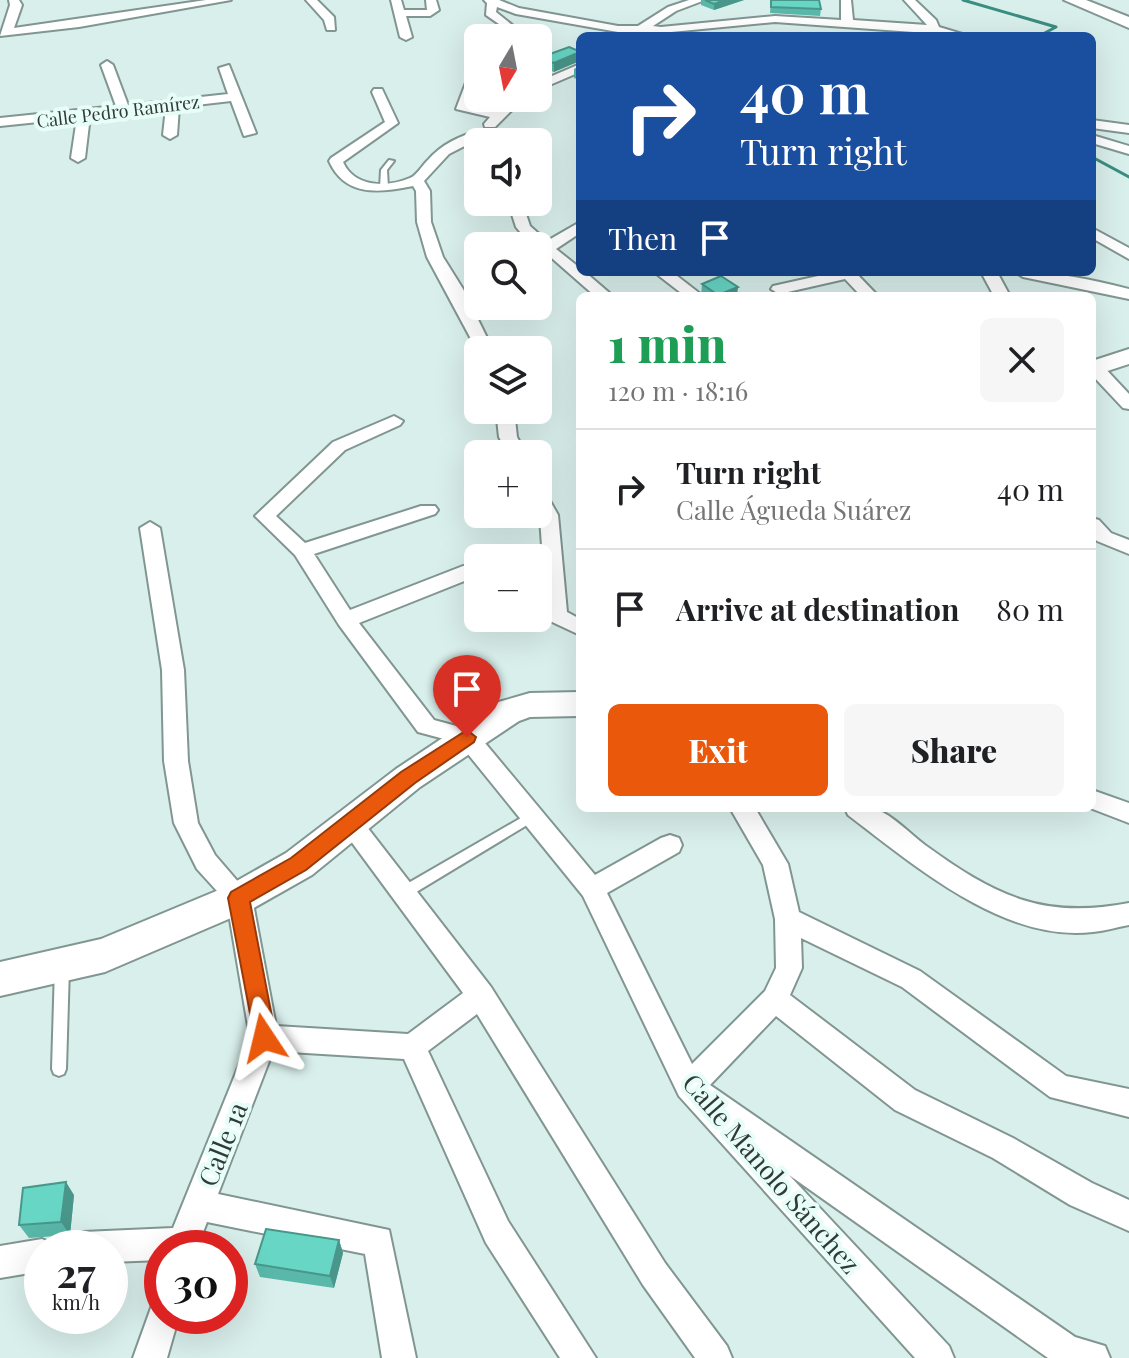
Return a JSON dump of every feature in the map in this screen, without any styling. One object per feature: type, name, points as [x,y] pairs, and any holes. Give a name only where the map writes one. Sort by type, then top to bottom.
[{"type":"street","points":[[3,33],[16,5],[14,0]]},
{"type":"street","points":[[135,0],[135,15]]},
{"type":"street","points":[[3,33],[226,0]]},
{"type":"street","points":[[311,0],[330,19],[331,28]]},
{"type":"street","points":[[396,0],[406,37]]},
{"type":"street","points":[[399,13],[430,13],[433,10],[431,0]]},
{"type":"street","points":[[640,30],[672,9],[700,0]]},
{"type":"street","points":[[846,0],[847,23]]},
{"type":"street","points":[[909,0],[932,22],[934,29]]},
{"type":"street","points":[[1072,0],[1128,22]]},
{"type":"street","points":[[504,24],[490,13],[490,2],[592,25],[653,32]]},
{"type":"street","points":[[799,6],[799,20]]},
{"type":"street","points":[[667,32],[763,20],[799,20],[946,32]]},
{"type":"street","points":[[825,32],[826,21]]},
{"type":"street","points":[[107,65],[123,109]]},
{"type":"street","points":[[225,68],[249,133]]},
{"type":"street","points":[[552,80],[576,70]]},
{"type":"street","points":[[378,92],[392,123],[336,161],[346,180],[362,186],[384,188],[417,181],[437,156],[464,138]]},
{"type":"street","name":"Calle Pedro Ramírez","points":[[0,122],[235,97]]},
{"type":"street","points":[[170,135],[173,104]]},
{"type":"street","points":[[484,112],[499,114]]},
{"type":"street","points":[[488,128],[501,112]]},
{"type":"street","points":[[78,158],[84,114]]},
{"type":"street","points":[[1096,125],[1129,129]]},
{"type":"street","points":[[1096,140],[1129,150]]},
{"type":"street","points":[[417,181],[423,191],[424,222],[435,257],[478,336]]},
{"type":"street","points":[[552,245],[576,229]]},
{"type":"street","points":[[1096,234],[1129,254]]},
{"type":"street","points":[[552,252],[576,272]]},
{"type":"street","points":[[581,276],[600,292]]},
{"type":"street","points":[[668,276],[690,292]]},
{"type":"street","points":[[776,286],[831,276]]},
{"type":"street","points":[[850,276],[866,292]]},
{"type":"street","points":[[1047,276],[1129,294]]},
{"type":"street","points":[[1096,367],[1129,356]]},
{"type":"street","points":[[1096,370],[1129,404]]},
{"type":"street","points":[[394,421],[339,446],[265,516],[302,551],[346,620],[426,726],[467,737]]},
{"type":"street","points":[[302,551],[428,510]]},
{"type":"street","points":[[150,528],[173,670],[176,761],[186,823],[206,862],[239,898],[264,1038],[412,1047],[481,996]]},
{"type":"street","points":[[549,528],[557,616],[576,626]]},
{"type":"street","points":[[1096,528],[1104,537],[1129,548]]},
{"type":"street","points":[[346,620],[464,573]]},
{"type":"street","points":[[0,979],[62,966],[140,942],[239,898],[299,864],[408,778],[507,712],[530,705],[576,704]]},
{"type":"street","name":"Calle Manolo Sánchez","points":[[467,737],[592,889],[689,1087],[937,1358]]},
{"type":"street","points":[[1096,801],[1129,813]]},
{"type":"street","points":[[744,812],[775,864],[788,919],[789,968],[775,999],[689,1087],[1068,1352],[1093,1358]]},
{"type":"street","points":[[862,812],[971,891],[1018,911],[1069,922],[1107,922],[1129,914]]},
{"type":"street","points":[[351,825],[481,996],[654,1274],[715,1358]]},
{"type":"street","points":[[592,889],[670,845]]},
{"type":"street","points":[[788,919],[911,979],[1060,1088],[1129,1103]]},
{"type":"street","points":[[775,999],[905,1100],[1003,1148],[1081,1194],[1129,1216]]},
{"type":"street","name":"Calle 1a","points":[[188,1230],[264,1038]]},
{"type":"street","points":[[412,1047],[497,1232],[579,1358]]},
{"type":"street","points":[[197,1205],[378,1241],[399,1358]]},
{"type":"street","points":[[0,1262],[24,1258]]},
{"type":"street","points":[[150,1358],[157,1334]]},
{"type":"lane","points":[[384,188],[384,170],[391,161]]},
{"type":"lane","points":[[403,893],[533,816]]},
{"type":"lane","points":[[59,1069],[62,966]]},
{"type":"building","points":[[771,0],[819,0],[821,9],[771,7]]},
{"type":"building","points":[[569,47],[576,50],[576,54],[554,63],[552,53]]},
{"type":"building","points":[[721,276],[738,287],[714,292],[702,284]]},
{"type":"building","points":[[66,1182],[61,1222],[19,1225],[23,1188]]},
{"type":"building","points":[[266,1229],[339,1240],[330,1276],[255,1264]]},
{"type":"waterway","points":[[963,0],[1056,27],[1047,32]]},
{"type":"waterway","points":[[1096,159],[1129,177]]},
{"type":"route","points":[[264,1038],[239,898],[299,864],[408,778],[467,737]]}]
